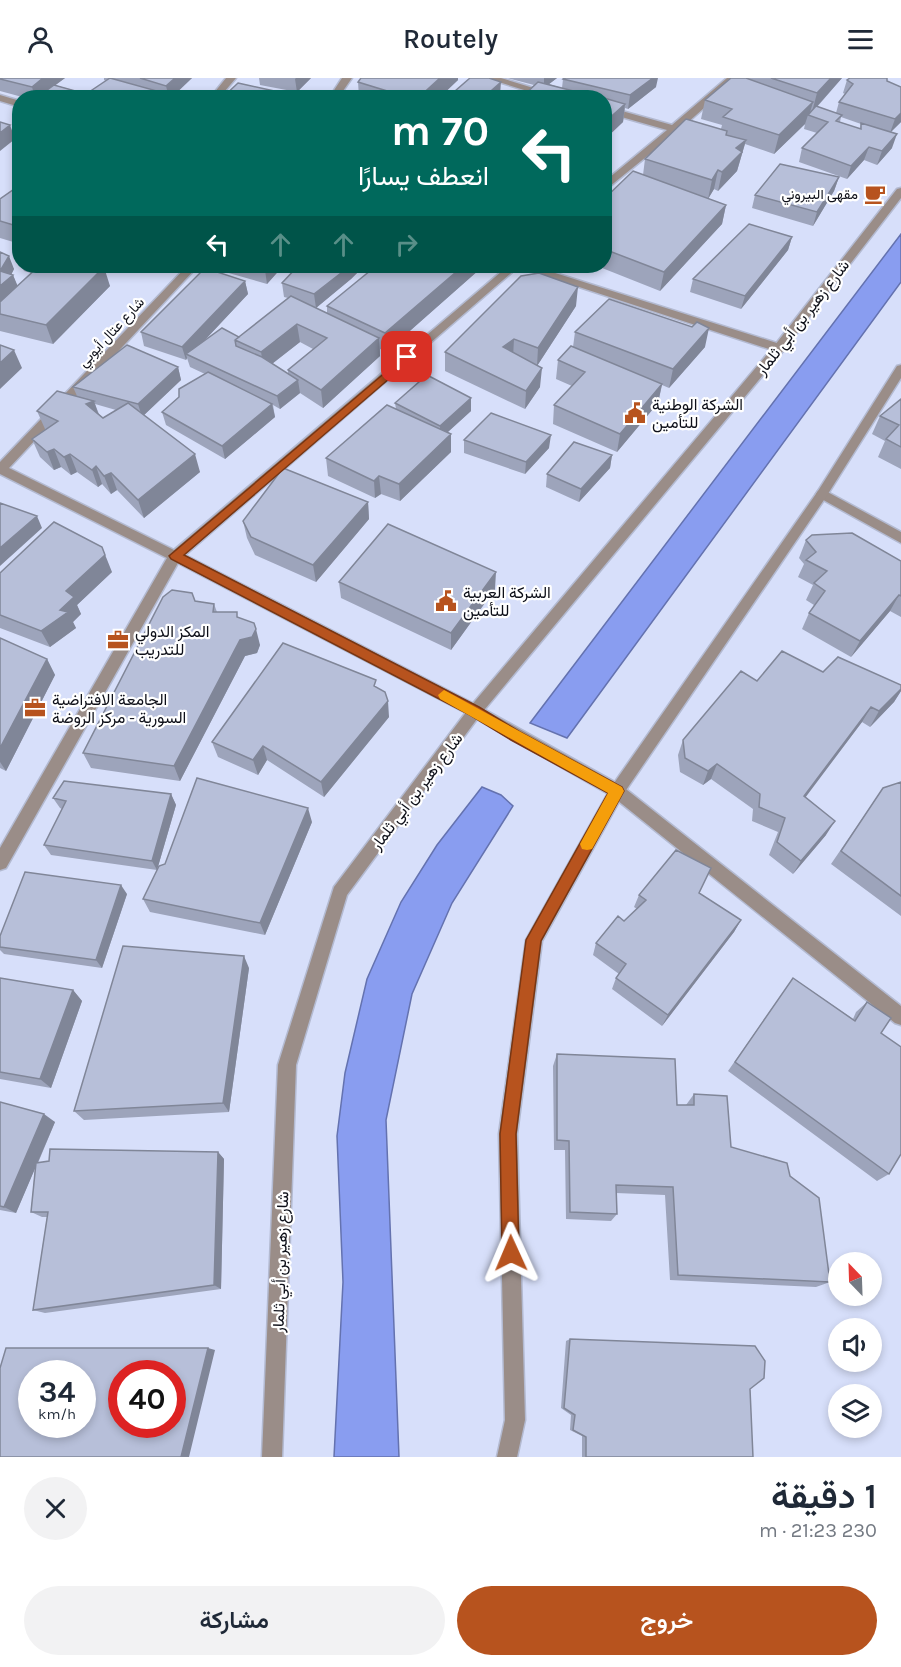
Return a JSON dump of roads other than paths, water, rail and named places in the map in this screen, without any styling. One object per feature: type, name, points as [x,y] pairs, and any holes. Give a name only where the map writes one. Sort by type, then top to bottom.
[{"type":"street","points":[[221,90],[231,78]]},
{"type":"street","points":[[491,78],[534,90]]},
{"type":"street","points":[[612,181],[733,78]]},
{"type":"street","points":[[612,111],[675,129]]},
{"type":"street","name":"شارع زهير بن أبي ثلمار","points":[[272,1457],[287,1065],[340,892],[475,711],[779,348],[901,191]]},
{"type":"street","name":"شارع عتال أيوبي","points":[[0,469],[187,273]]},
{"type":"street","points":[[0,863],[175,556],[506,273]]},
{"type":"street","points":[[545,273],[779,348]]},
{"type":"street","points":[[507,1457],[514,1420],[508,1134],[534,940],[617,791],[822,494],[901,369]]},
{"type":"street","points":[[0,469],[175,556],[475,711],[617,791],[901,1017]]},
{"type":"street","points":[[822,494],[901,538]]},
{"type":"water","points":[[901,234],[901,282],[567,738],[530,723]]},
{"type":"water","points":[[482,787],[501,795],[513,806],[452,903],[412,994],[386,1120],[399,1457],[334,1457],[343,1282],[337,1136],[345,1073],[367,979],[401,902],[437,845]]},
{"type":"place","name":"مقهى البيروني","points":[[875,194]]},
{"type":"place","name":"الشركة الوطنية للتأمين","points":[[635,413]]},
{"type":"place","name":"الشركة العربية للتأمين","points":[[446,601]]},
{"type":"place","name":"المكز الدولي للتدريب","points":[[118,640]]},
{"type":"place","name":"الجامعة الافتراضية السورية - مركز الروضة","points":[[35,708]]}]
